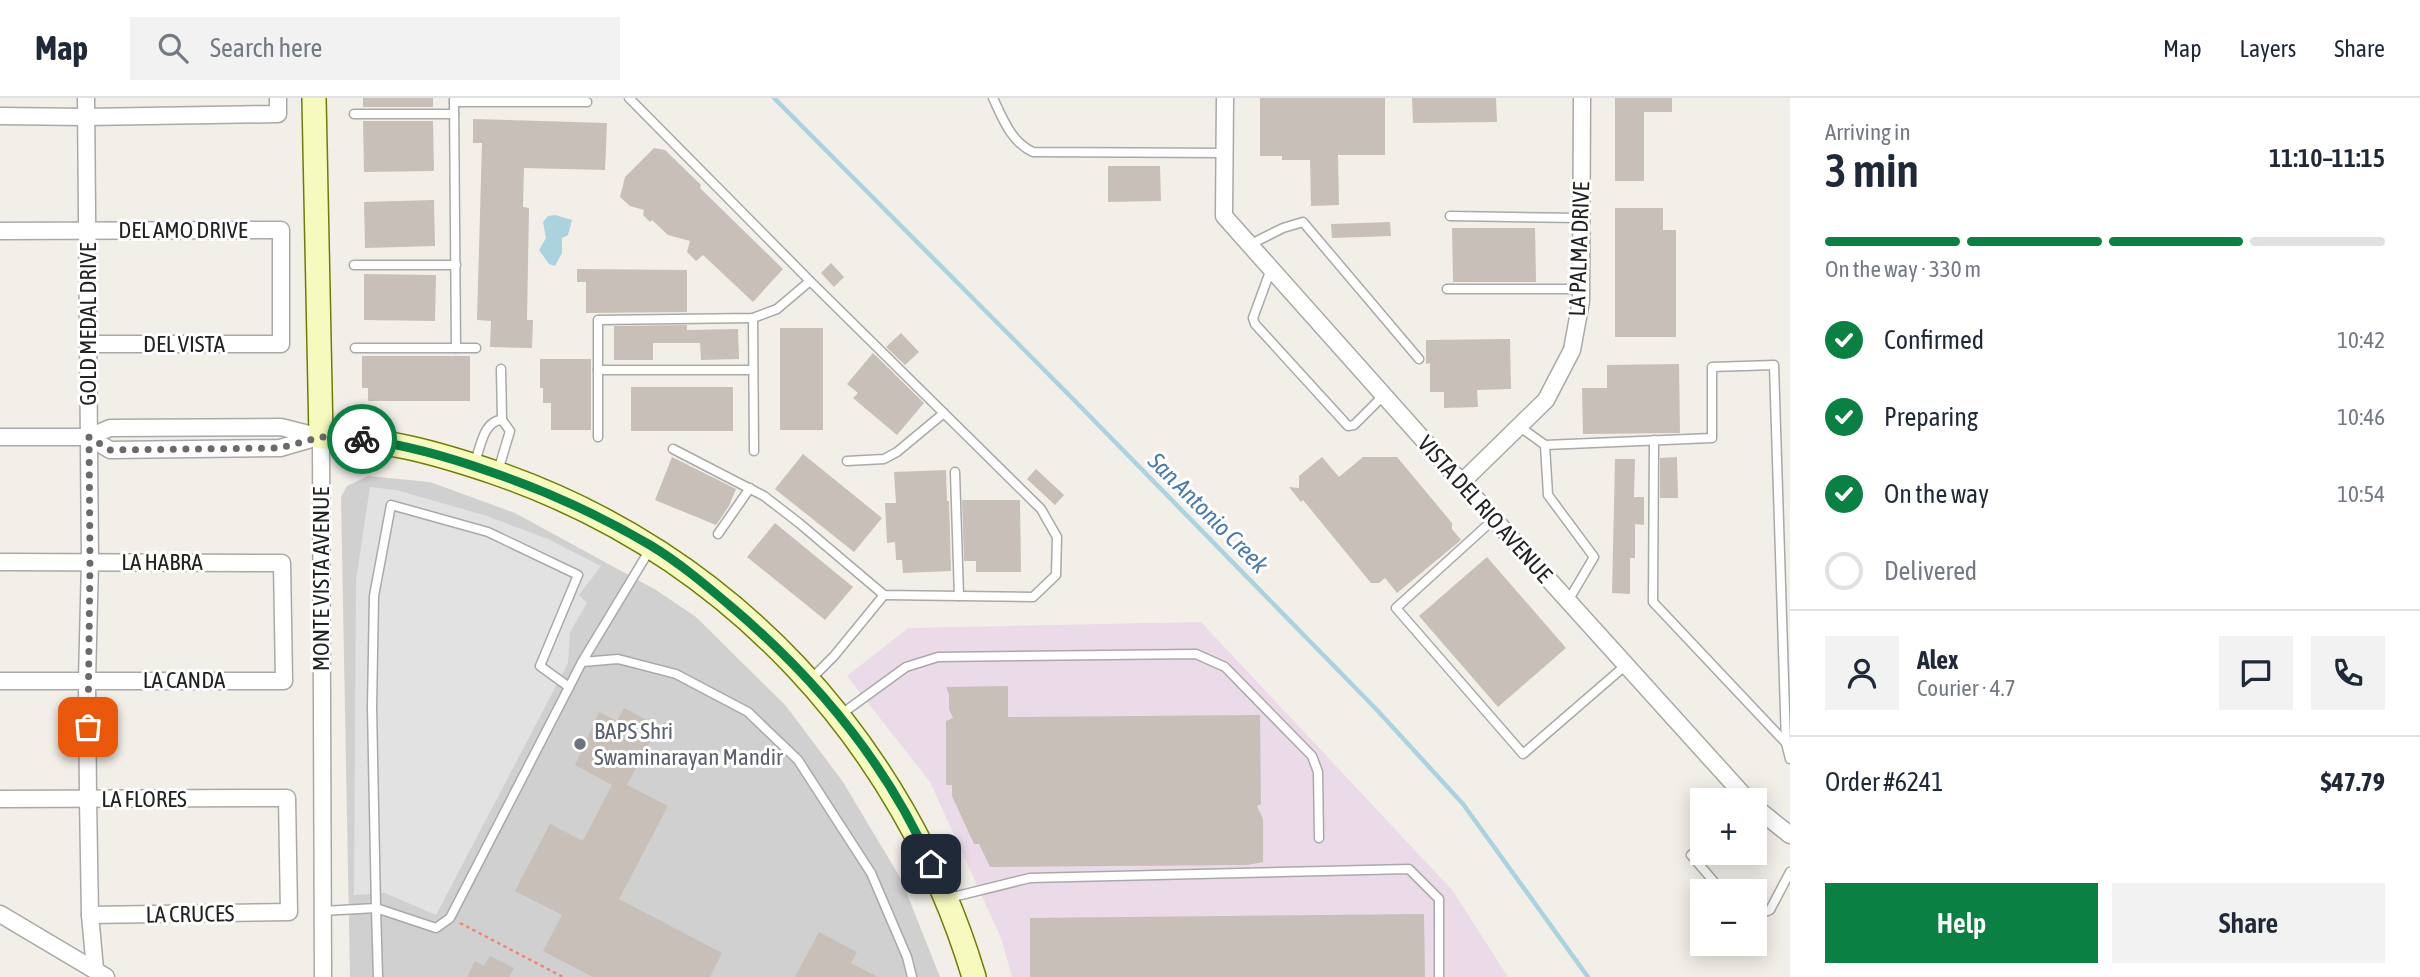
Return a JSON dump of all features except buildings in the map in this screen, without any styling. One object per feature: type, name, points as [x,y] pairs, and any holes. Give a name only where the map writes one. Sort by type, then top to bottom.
[{"type":"street","name":"GOLD MEDAL DRIVE","points":[[86,98],[90,562],[88,799],[90,915],[100,973]]},
{"type":"street","name":"MONTE VISTA AVENUE","points":[[314,98],[321,437],[323,977]]},
{"type":"street","points":[[1225,98],[1225,153]]},
{"type":"street","name":"LA PALMA DRIVE","points":[[1461,483],[1546,400],[1572,350],[1581,301],[1582,98]]},
{"type":"street","points":[[0,116],[86,117],[278,106]]},
{"type":"street","name":"VISTA DEL RIO AVENUE","points":[[1225,153],[1224,216],[1737,788]]},
{"type":"street","name":"DEL AMO DRIVE","points":[[0,231],[281,230],[281,344]]},
{"type":"street","name":"DEL VISTA","points":[[88,344],[281,344]]},
{"type":"street","points":[[0,437],[89,437],[110,428],[281,427],[321,437],[369,440],[452,458],[535,487],[578,506],[652,547],[712,590],[754,626],[810,680],[840,715],[906,815],[946,899],[974,977]]},
{"type":"street","name":"LA HABRA","points":[[0,562],[282,563],[284,681]]},
{"type":"street","name":"LA CANDA","points":[[0,681],[284,681]]},
{"type":"street","name":"LA FLORES","points":[[0,799],[287,797],[289,912]]},
{"type":"street","points":[[1767,817],[1790,835]]},
{"type":"street","name":"LA CRUCES","points":[[90,915],[289,912]]},
{"type":"street","points":[[0,914],[100,973]]},
{"type":"lane","points":[[629,98],[1041,509],[1057,537],[1056,575],[1033,597],[884,595],[799,523],[750,488],[673,449]]},
{"type":"lane","points":[[993,98],[1011,134],[1021,146],[1033,152],[1225,153]]},
{"type":"lane","points":[[456,348],[454,100],[587,102]]},
{"type":"lane","points":[[354,114],[454,114]]},
{"type":"lane","points":[[1450,216],[1581,218]]},
{"type":"lane","points":[[1249,245],[1283,228],[1303,222],[1419,359]]},
{"type":"lane","points":[[354,265],[456,265]]},
{"type":"lane","points":[[1271,269],[1253,318],[1255,324],[1348,426],[1353,425],[1384,396]]},
{"type":"lane","points":[[597,437],[598,320],[753,318],[777,309],[810,281]]},
{"type":"lane","points":[[1447,289],[1581,289]]},
{"type":"lane","points":[[753,318],[754,451]]},
{"type":"lane","points":[[355,348],[476,348]]},
{"type":"lane","points":[[1520,427],[1545,445],[1712,438],[1712,367],[1774,365],[1786,743],[1790,759]]},
{"type":"lane","points":[[497,474],[510,430],[502,420],[501,369]]},
{"type":"lane","points":[[598,370],[753,370]]},
{"type":"lane","points":[[847,461],[884,459],[897,452],[944,412]]},
{"type":"lane","points":[[474,466],[488,426],[496,420],[502,420]]},
{"type":"lane","points":[[1654,440],[1653,602],[1786,743]]},
{"type":"lane","points":[[1545,445],[1548,495],[1594,557],[1568,601]]},
{"type":"lane","points":[[955,472],[959,596]]},
{"type":"lane","points":[[718,534],[750,488]]},
{"type":"lane","points":[[378,977],[372,707],[374,596],[391,505],[488,532],[578,575],[540,666],[569,687]]},
{"type":"lane","points":[[1494,519],[1396,608],[1523,754],[1626,665]]},
{"type":"lane","points":[[323,911],[376,908],[436,928],[450,918],[582,662],[652,547]]},
{"type":"lane","points":[[810,680],[834,656],[884,595]]},
{"type":"lane","points":[[840,715],[905,667],[939,657],[1196,654],[1225,667],[1312,756],[1318,772],[1319,838]]},
{"type":"lane","points":[[582,662],[618,659],[676,674],[748,712],[798,760],[871,873],[907,957],[912,977]]},
{"type":"lane","points":[[1700,865],[1712,879]]},
{"type":"lane","points":[[946,899],[1030,878],[1409,869],[1439,899],[1439,977]]},
{"type":"lane","points":[[1767,911],[1790,872]]},
{"type":"path","points":[[450,918],[562,977]]},
{"type":"shaded area","name":"BAPS Shri Swaminarayan Mandir","points":[[368,476],[430,482],[515,513],[656,590],[696,617],[786,706],[843,782],[901,879],[940,977],[350,977],[341,497],[347,486]]},
{"type":"shaded area","points":[[370,487],[396,490],[487,516],[548,539],[601,566],[579,595],[587,603],[570,632],[568,663],[436,915],[385,893],[354,895],[356,580]]},
{"type":"shaded area","points":[[1201,622],[1453,891],[1508,977],[1012,977],[1001,938],[930,782],[847,676],[908,628]]},
{"type":"water","points":[[555,215],[572,220],[568,235],[562,238],[562,253],[555,266],[549,264],[539,250],[546,238],[543,222],[548,216]]},
{"type":"waterway","name":"San Antonio Creek","points":[[774,98],[1377,710],[1463,804],[1588,977]]},
{"type":"way so far","points":[[88,727],[89,437],[110,450],[280,448],[321,437],[362,439]]},
{"type":"place","name":"BAPS Shri Swaminarayan Mandir","points":[[580,744]]},
{"type":"route","points":[[362,439],[452,458],[535,487],[578,506],[652,547],[712,590],[810,680],[840,715],[884,778],[931,864]]}]
